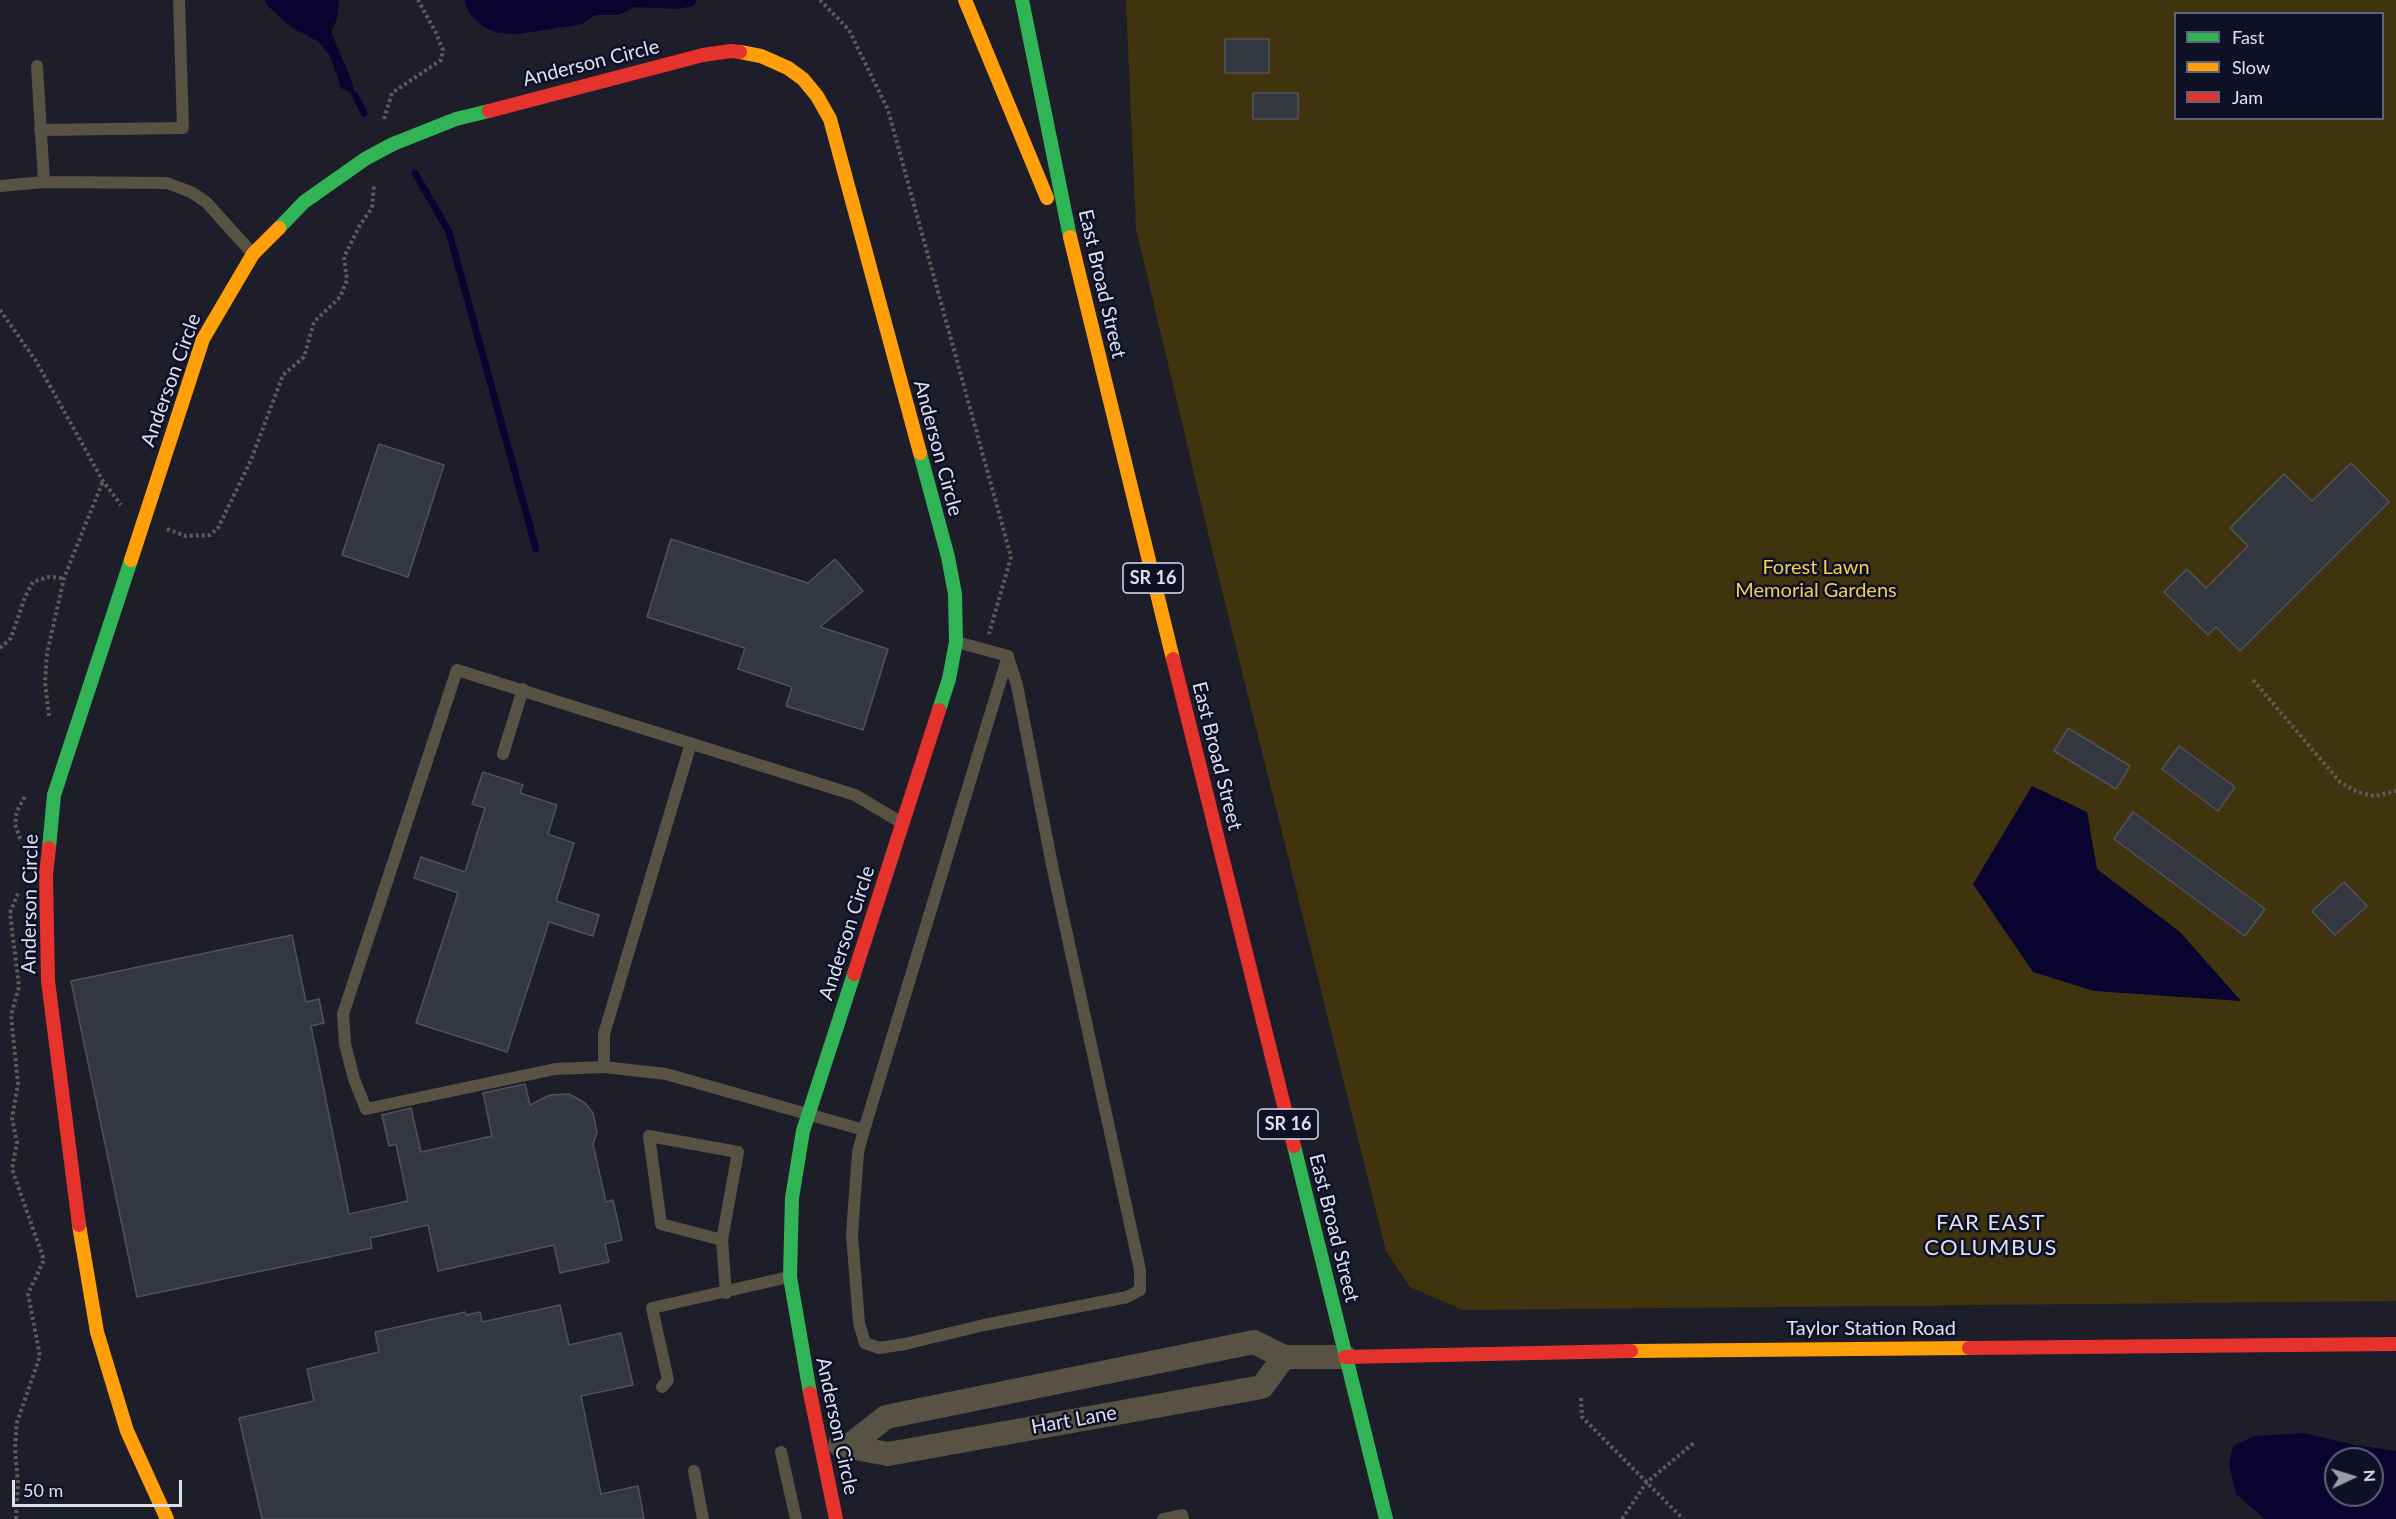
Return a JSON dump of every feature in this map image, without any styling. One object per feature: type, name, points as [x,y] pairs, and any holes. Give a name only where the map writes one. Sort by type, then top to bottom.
[{"type":"main road","points":[[965,0],[1075,264]]},
{"type":"main road","name":"East Broad Street","points":[[1022,0],[1075,264],[1386,1519]]},
{"type":"main road","points":[[1027,26],[1028,0]]},
{"type":"main road","name":"Anderson Circle","points":[[167,1519],[127,1431],[99,1340],[73,1193],[48,969],[46,874],[54,795],[203,339],[253,254],[304,202],[365,159],[456,119],[704,54],[731,51],[762,56],[788,68],[803,79],[817,96],[830,119],[948,557],[955,594],[956,642],[949,680],[808,1115],[796,1164],[792,1198],[790,1277],[802,1359],[822,1443],[836,1519]]},
{"type":"main road","name":"Taylor Station Road","points":[[1345,1357],[1703,1350],[2396,1344]]},
{"type":"street","name":"Hart Lane","points":[[849,1446],[886,1417],[1254,1342],[1284,1357],[1345,1357]]},
{"type":"street","name":"Hart Lane","points":[[822,1443],[888,1454],[1262,1387],[1284,1357]]},
{"type":"lane","points":[[40,130],[183,128],[179,0]]},
{"type":"lane","points":[[37,66],[44,182]]},
{"type":"lane","points":[[0,186],[44,182],[167,183],[191,192],[206,202],[253,254]]},
{"type":"lane","points":[[956,642],[1008,656]]},
{"type":"lane","points":[[1008,656],[1017,685],[1053,870],[1140,1270],[1140,1290],[1127,1297],[879,1348],[866,1343],[859,1323],[852,1235],[858,1152],[1008,656]]},
{"type":"lane","points":[[864,1130],[666,1074],[604,1067],[555,1069],[366,1109],[354,1079],[345,1044],[343,1014],[457,670],[855,795],[903,823]]},
{"type":"lane","points":[[503,754],[523,689]]},
{"type":"lane","points":[[604,1067],[604,1034],[691,743]]},
{"type":"lane","points":[[722,1240],[661,1224],[649,1136],[738,1152],[722,1240],[726,1293]]},
{"type":"lane","points":[[662,1387],[669,1380],[652,1308],[790,1277]]},
{"type":"lane","points":[[781,1452],[796,1519]]},
{"type":"lane","points":[[694,1471],[703,1519]]},
{"type":"lane","points":[[1163,1519],[1182,1515],[1183,1519]]},
{"type":"path","points":[[0,310],[36,361],[103,481],[125,511],[186,536],[210,535],[218,528],[251,460],[283,375],[304,357],[314,322],[340,297],[347,280],[344,257],[360,225],[372,208],[377,153],[387,105],[392,93],[441,60],[443,50],[418,0]]},
{"type":"path","points":[[820,0],[849,30],[888,110],[1011,557],[985,648]]},
{"type":"path","points":[[0,648],[11,638],[25,597],[33,582],[48,577],[64,578]]},
{"type":"path","points":[[2253,680],[2340,782],[2357,792],[2375,796],[2396,791]]},
{"type":"path","points":[[1581,1398],[1582,1417],[1683,1519]]},
{"type":"path","points":[[1622,1519],[1646,1483],[1695,1442]]},
{"type":"green space","name":"Forest Lawn Memorial Gardens","points":[[1126,0],[2396,0],[2396,1301],[1463,1310],[1410,1287],[1386,1251],[1220,583],[1136,229]]},
{"type":"shaded area","points":[[265,0],[339,0],[337,19],[331,32],[352,81],[355,95],[341,88],[330,56],[319,42],[291,27],[268,6]]},
{"type":"shaded area","points":[[464,0],[697,0],[694,6],[677,9],[635,7],[618,15],[595,15],[582,24],[519,34],[498,33],[484,27],[469,13]]},
{"type":"shaded area","points":[[2032,786],[2087,812],[2097,869],[2180,932],[2241,1001],[2094,991],[2033,972],[1973,884]]},
{"type":"shaded area","points":[[2304,1433],[2369,1447],[2324,1447],[2324,1507],[2384,1507],[2384,1449],[2396,1451],[2396,1519],[2265,1519],[2236,1494],[2229,1464],[2233,1446],[2255,1436]]},
{"type":"building","points":[[1225,39],[1269,39],[1269,73],[1225,73]]},
{"type":"building","points":[[1253,93],[1298,93],[1298,119],[1253,119]]},
{"type":"building","points":[[379,444],[444,465],[408,577],[342,555]]},
{"type":"building","points":[[2351,463],[2389,502],[2240,651],[2216,627],[2208,635],[2164,592],[2187,569],[2206,588],[2248,546],[2230,528],[2284,474],[2312,501]]},
{"type":"building","points":[[671,539],[808,583],[835,559],[863,591],[820,627],[888,649],[863,730],[786,706],[792,687],[738,669],[745,648],[647,617]]},
{"type":"building","points":[[2068,728],[2130,766],[2116,789],[2054,751]]},
{"type":"building","points":[[2179,746],[2235,787],[2218,811],[2162,769]]},
{"type":"building","points":[[483,772],[523,785],[520,793],[557,805],[548,834],[574,843],[556,901],[599,915],[593,936],[549,922],[507,1052],[416,1023],[458,893],[414,878],[421,857],[465,872],[485,808],[472,804]]},
{"type":"building","points":[[2133,812],[2265,909],[2245,936],[2114,839]]},
{"type":"building","points":[[2344,882],[2367,906],[2335,935],[2312,911]]},
{"type":"building","points":[[292,935],[306,1002],[319,999],[324,1023],[311,1026],[349,1214],[408,1201],[396,1144],[389,1146],[382,1115],[411,1108],[421,1152],[492,1136],[483,1093],[525,1084],[530,1105],[550,1095],[569,1094],[585,1103],[593,1113],[597,1132],[593,1144],[606,1202],[613,1200],[622,1240],[605,1244],[609,1262],[560,1273],[554,1245],[438,1271],[428,1225],[370,1238],[372,1248],[137,1297],[71,981]]},
{"type":"building","points":[[560,1305],[569,1345],[621,1333],[633,1385],[581,1396],[601,1494],[638,1486],[644,1519],[262,1519],[239,1418],[314,1401],[307,1369],[379,1352],[375,1332],[465,1312],[466,1315],[480,1312],[482,1322]]},
{"type":"waterway","points":[[355,95],[364,113]]},
{"type":"waterway","points":[[415,173],[449,232],[536,549]]},
{"type":"traffic: fast","points":[[1022,0],[1070,237]]},
{"type":"traffic: fast","points":[[279,228],[304,202],[365,159],[393,144],[456,119],[489,111]]},
{"type":"traffic: fast","points":[[920,453],[948,557],[955,594],[956,642],[949,679],[939,710]]},
{"type":"traffic: fast","points":[[49,848],[54,795],[131,560]]},
{"type":"traffic: fast","points":[[810,1393],[790,1277],[792,1198],[803,1131],[854,974]]},
{"type":"traffic: fast","points":[[1294,1146],[1386,1519]]},
{"type":"traffic: slow","points":[[965,0],[1047,198]]},
{"type":"traffic: slow","points":[[740,52],[761,56],[788,68],[803,79],[817,96],[830,119],[920,453]]},
{"type":"traffic: slow","points":[[131,560],[203,339],[253,254],[279,228]]},
{"type":"traffic: slow","points":[[1070,237],[1173,659]]},
{"type":"traffic: slow","points":[[79,1225],[97,1332],[127,1431],[167,1519]]},
{"type":"traffic: slow","points":[[1631,1351],[1969,1348]]},
{"type":"traffic: jam","points":[[489,111],[703,55],[740,52]]},
{"type":"traffic: jam","points":[[1173,659],[1294,1146]]},
{"type":"traffic: jam","points":[[854,974],[939,710]]},
{"type":"traffic: jam","points":[[49,848],[46,874],[48,981],[79,1225]]},
{"type":"traffic: jam","points":[[1969,1348],[2396,1344]]},
{"type":"traffic: jam","points":[[1345,1357],[1631,1351]]},
{"type":"traffic: jam","points":[[810,1393],[836,1519]]},
{"type":"district","name":"FAR EAST COLUMBUS","points":[[1991,1236]]}]
